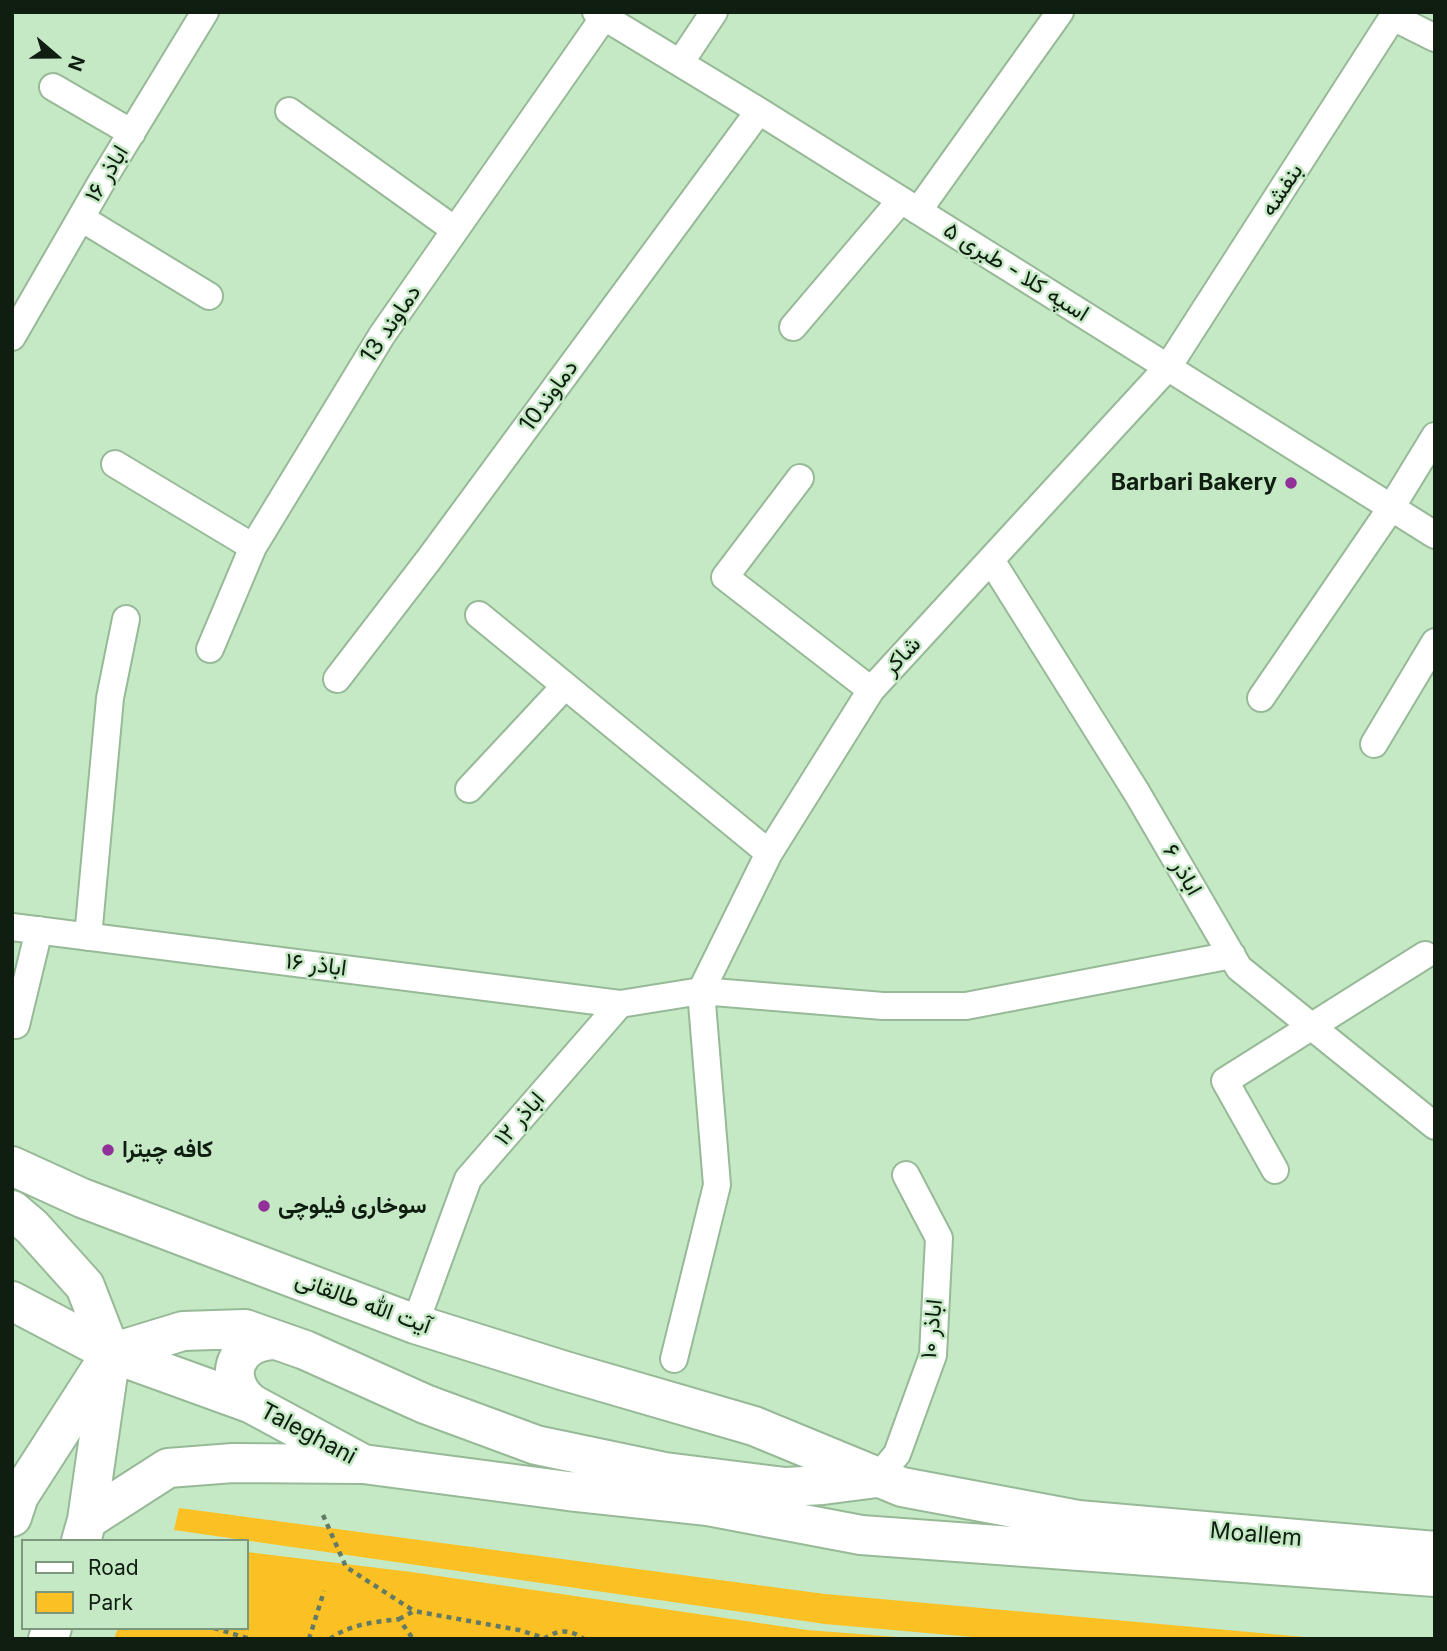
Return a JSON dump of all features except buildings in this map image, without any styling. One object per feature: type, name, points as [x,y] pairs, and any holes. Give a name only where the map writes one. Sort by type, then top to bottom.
[{"type":"main road","name":"آیت الله طالقانی","points":[[12,1166],[82,1198],[415,1324],[754,1426],[877,1478]]},
{"type":"main road","points":[[12,1210],[32,1227],[85,1286],[111,1353],[84,1530]]},
{"type":"main road","name":"Taleghani","points":[[12,1301],[111,1353],[252,1404],[363,1464],[708,1506],[861,1535],[1435,1577]]},
{"type":"main road","points":[[15,1494],[111,1353],[183,1332],[245,1329],[305,1350],[425,1404],[536,1445],[665,1472],[785,1487],[877,1478]]},
{"type":"main road","points":[[252,1404],[243,1397],[237,1387],[234,1376],[236,1364],[240,1353],[249,1345],[260,1340],[273,1340]]},
{"type":"main road","points":[[84,1530],[168,1468],[233,1463],[363,1464]]},
{"type":"main road","name":"Moallem","points":[[877,1478],[902,1487],[1078,1520],[1435,1551]]},
{"type":"street","name":"اباذر ۱۶","points":[[12,337],[205,12]]},
{"type":"street","points":[[680,63],[714,12]]},
{"type":"street","points":[[793,327],[909,205],[1060,12]]},
{"type":"street","points":[[1395,14],[1435,38]]},
{"type":"street","name":"بنفشه","points":[[1168,367],[1395,14]]},
{"type":"street","name":"اسپه کلا - طبری ۵","points":[[600,15],[759,111],[1435,535]]},
{"type":"street","name":"دماوند 13","points":[[210,649],[253,547],[382,335],[600,15]]},
{"type":"street","points":[[53,87],[132,132]]},
{"type":"street","points":[[289,111],[455,230]]},
{"type":"street","name":"دماوند10","points":[[337,679],[430,558],[759,111]]},
{"type":"street","points":[[81,218],[209,296]]},
{"type":"street","name":"شاکر","points":[[701,991],[769,853],[871,690],[1168,367]]},
{"type":"street","points":[[1261,698],[1391,508],[1435,436]]},
{"type":"street","points":[[115,464],[253,547]]},
{"type":"street","points":[[800,478],[725,576],[871,690]]},
{"type":"street","name":"اباذر ۶","points":[[991,559],[1137,793],[1239,968],[1435,1126]]},
{"type":"street","points":[[479,615],[769,853]]},
{"type":"street","points":[[88,936],[110,698],[126,619]]},
{"type":"street","points":[[1374,744],[1435,642]]},
{"type":"street","points":[[469,789],[565,686]]},
{"type":"street","name":"اباذر ۱۶","points":[[12,927],[620,1004]]},
{"type":"street","points":[[16,1025],[39,930]]},
{"type":"street","points":[[620,1004],[701,991],[883,1006],[966,1006],[1232,955]]},
{"type":"street","points":[[1275,1170],[1225,1081],[1425,955]]},
{"type":"street","points":[[674,1359],[716,1185],[701,991]]},
{"type":"street","name":"اباذر ۱۲","points":[[415,1324],[468,1179],[620,1004]]},
{"type":"street","name":"اباذر ۱۰","points":[[877,1478],[897,1454],[933,1355],[939,1238],[906,1175]]},
{"type":"path","points":[[323,1515],[346,1567],[414,1611],[519,1630],[544,1639],[552,1633],[569,1631],[584,1639]]},
{"type":"path","points":[[309,1639],[324,1591]]},
{"type":"path","points":[[330,1639],[341,1631],[370,1622],[398,1619],[414,1611]]},
{"type":"path","points":[[398,1619],[413,1639]]},
{"type":"path","points":[[221,1630],[250,1639]]},
{"type":"green space","points":[[179,1508],[825,1594],[1327,1639],[995,1639],[825,1624],[174,1530]]},
{"type":"green space","points":[[248,1552],[411,1572],[807,1630],[923,1639],[114,1639],[117,1630],[248,1630]]},
{"type":"place","name":"Barbari Bakery","points":[[1291,483]]},
{"type":"place","name":"کافه چیترا","points":[[108,1150]]},
{"type":"place","name":"سوخاری فیلوچی","points":[[264,1206]]}]
